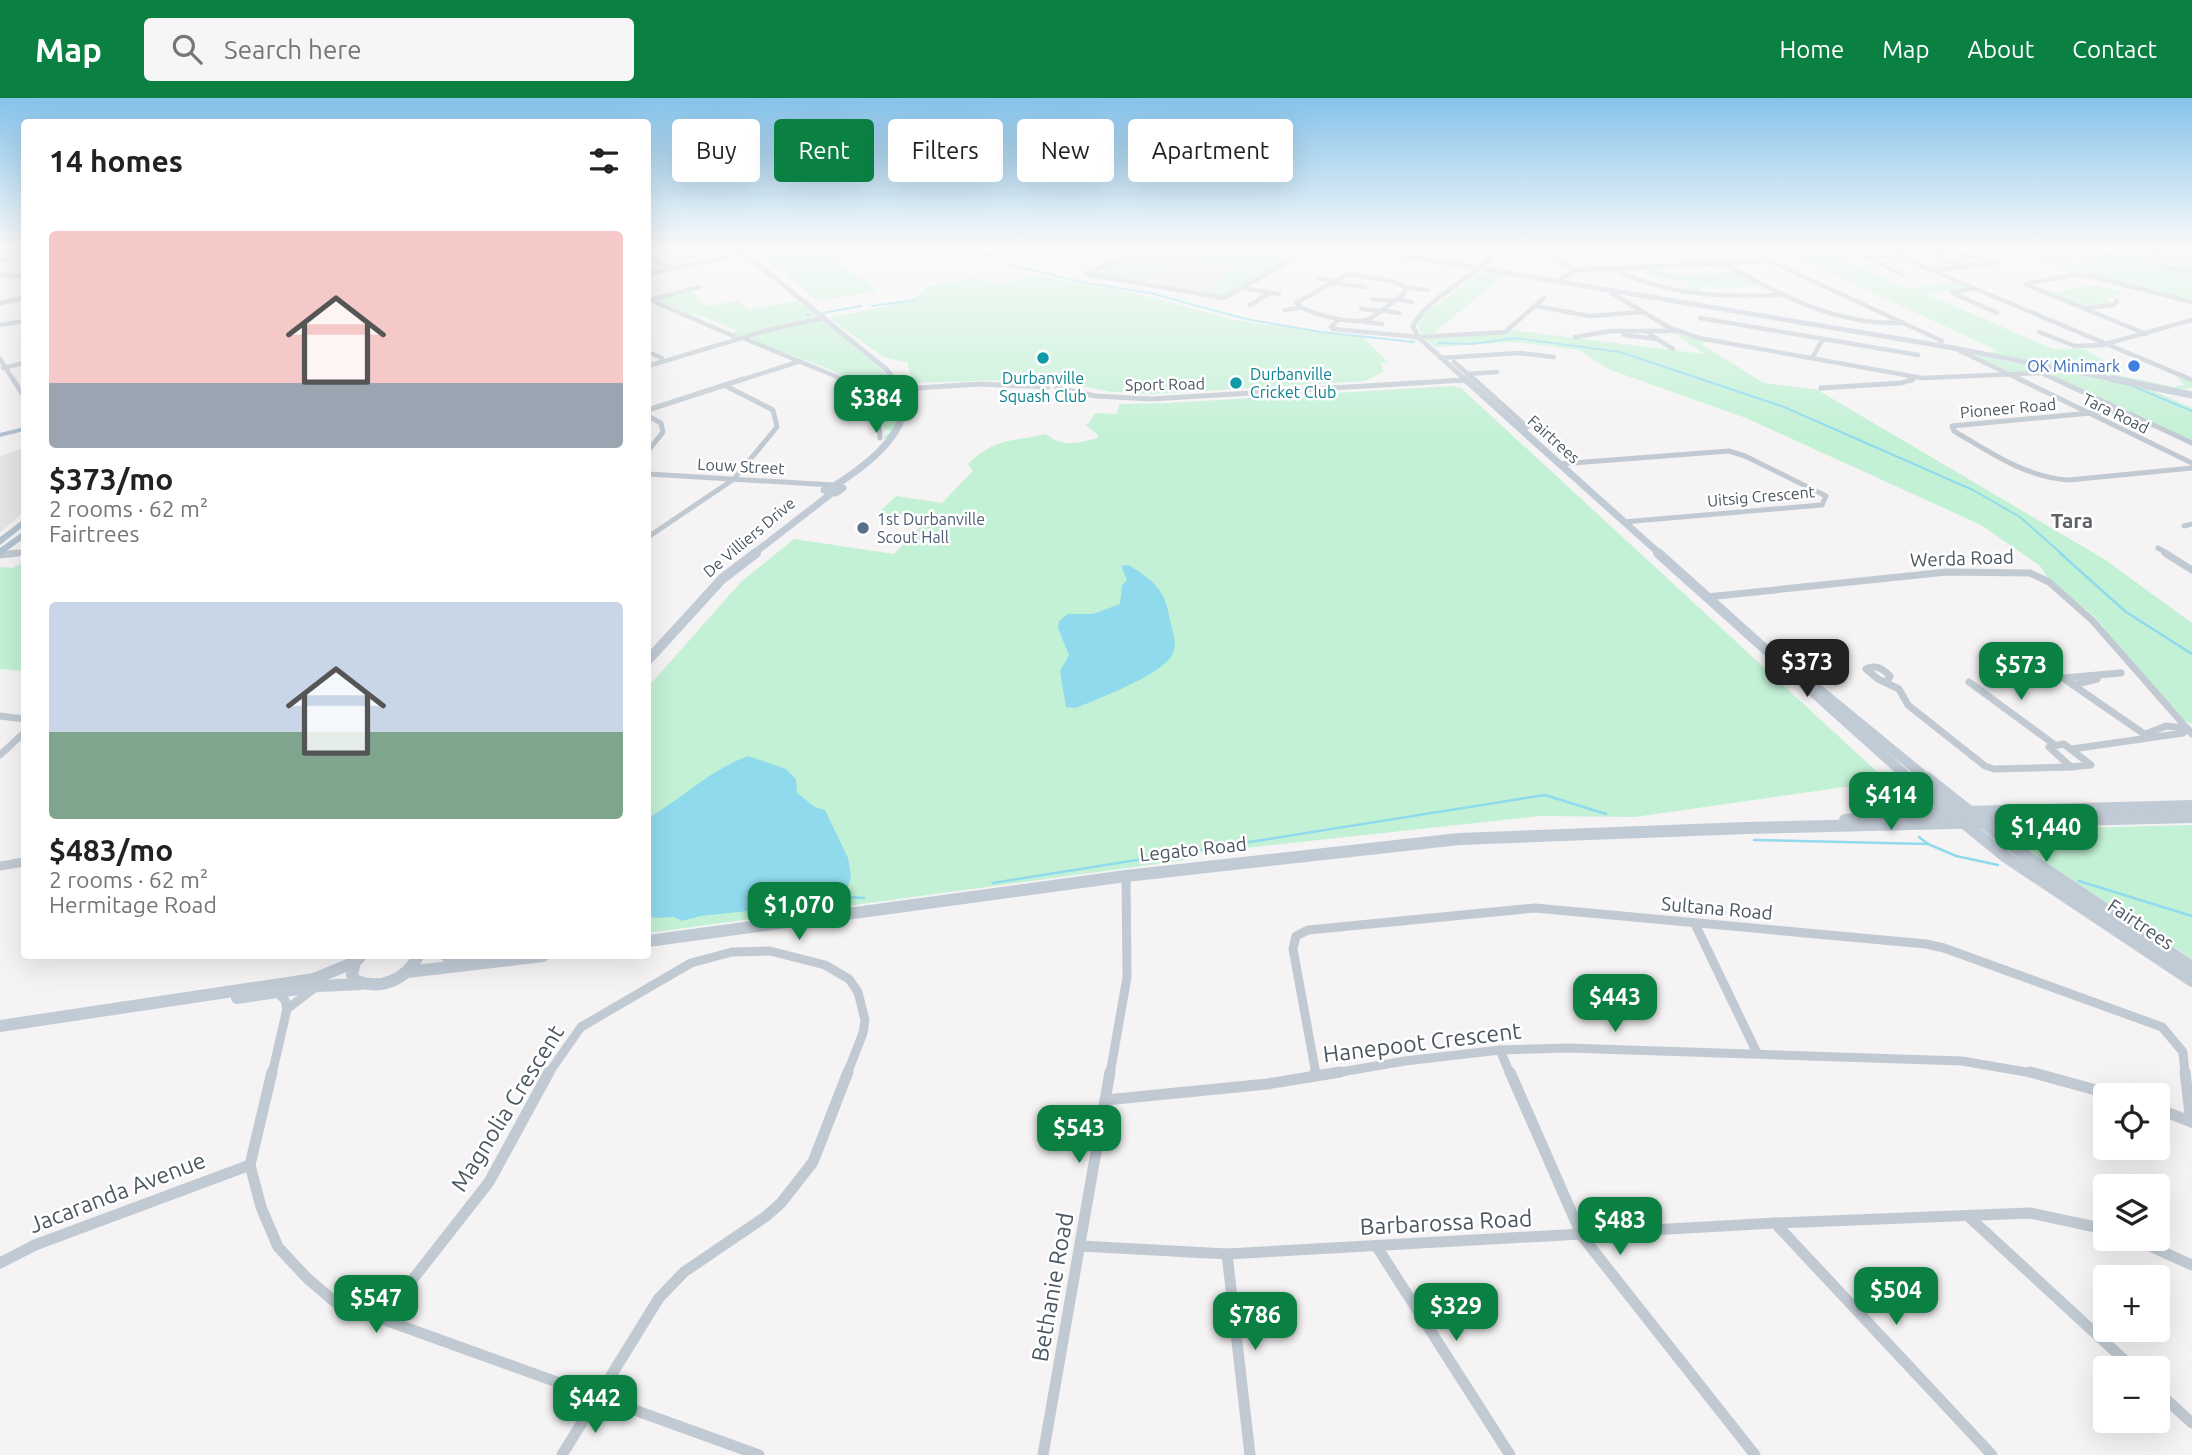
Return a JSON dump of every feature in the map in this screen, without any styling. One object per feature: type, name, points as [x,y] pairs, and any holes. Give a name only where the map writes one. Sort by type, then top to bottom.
[{"type":"main road","points":[[813,310],[887,370],[901,389]]},
{"type":"main road","points":[[1418,337],[1413,326],[1418,316],[1425,310]]},
{"type":"main road","points":[[1731,310],[1954,348],[2192,395]]},
{"type":"main road","name":"Fairtrees","points":[[1418,337],[1466,377],[1498,410],[1796,680],[1948,813],[1965,818]]},
{"type":"main road","name":"De Villiers Drive","points":[[651,657],[723,579],[882,450],[897,430],[904,410],[901,389]]},
{"type":"main road","points":[[0,435],[21,430]]},
{"type":"main road","points":[[0,542],[21,524]]},
{"type":"main road","points":[[0,554],[21,536]]},
{"type":"main road","name":"Fairtrees","points":[[1745,631],[1808,679],[2006,857],[2192,981]]},
{"type":"main road","name":"Legato Road","points":[[651,941],[1126,876],[1459,839],[2192,806]]},
{"type":"main road","name":"Legato Road","points":[[1746,828],[1948,813]]},
{"type":"main road","name":"Legato Road","points":[[1965,818],[1982,824],[2192,817]]},
{"type":"main road","name":"Fairtrees","points":[[1982,824],[2192,967]]},
{"type":"main road","points":[[358,959],[352,975],[361,984]]},
{"type":"main road","points":[[0,1026],[314,979],[358,959]]},
{"type":"main road","points":[[407,972],[416,959]]},
{"type":"main road","points":[[470,959],[495,962]]},
{"type":"main road","points":[[106,1011],[319,986],[369,986],[389,982],[407,972],[442,965],[519,959]]},
{"type":"street","points":[[651,364],[662,358],[733,336],[671,310]]},
{"type":"street","points":[[1308,310],[1339,319],[1382,324]]},
{"type":"street","points":[[1368,310],[1399,313]]},
{"type":"street","points":[[1339,319],[1331,327],[1346,331],[1418,337],[1507,331],[1530,310]]},
{"type":"street","points":[[1559,310],[1590,316],[1644,312]]},
{"type":"street","points":[[1641,310],[1676,331],[1713,341],[1915,377],[1947,379],[2044,374],[2113,406],[2116,409],[2112,411]]},
{"type":"street","points":[[1816,310],[1879,323],[1904,323]]},
{"type":"street","points":[[1877,310],[1942,341]]},
{"type":"street","points":[[1991,310],[1997,313]]},
{"type":"street","points":[[2025,310],[2192,380]]},
{"type":"street","points":[[2088,310],[2146,334]]},
{"type":"street","points":[[1362,321],[1381,311]]},
{"type":"street","points":[[651,365],[722,348],[722,344],[822,318]]},
{"type":"street","points":[[1700,318],[1919,355]]},
{"type":"street","points":[[2039,332],[2078,346],[2107,345],[2192,320]]},
{"type":"street","points":[[0,326],[21,322]]},
{"type":"street","points":[[1575,337],[1638,331],[1676,331]]},
{"type":"street","points":[[1608,333],[1657,339]]},
{"type":"street","points":[[1649,333],[1673,349]]},
{"type":"street","points":[[743,338],[839,376],[864,392],[877,409],[880,438]]},
{"type":"street","points":[[1812,358],[1823,339]]},
{"type":"street","name":"Tara Road","points":[[1954,348],[2192,463]]},
{"type":"street","points":[[651,353],[662,358]]},
{"type":"street","points":[[1441,358],[1515,353],[1554,357]]},
{"type":"street","points":[[0,359],[3,368],[21,393]]},
{"type":"street","points":[[651,409],[800,361]]},
{"type":"street","points":[[1454,362],[1466,377],[1527,427]]},
{"type":"street","points":[[3,368],[21,364]]},
{"type":"street","name":"Sport Road","points":[[901,389],[981,384],[1036,387],[1119,398],[1159,398],[1466,377],[1497,372]]},
{"type":"street","points":[[2178,374],[2192,373]]},
{"type":"street","points":[[1821,388],[1902,383],[1912,381],[1915,377]]},
{"type":"street","points":[[651,534],[734,479],[777,425],[773,410],[724,385]]},
{"type":"street","points":[[1498,410],[1507,409]]},
{"type":"street","points":[[2112,411],[2130,414],[2192,443]]},
{"type":"street","name":"Pioneer Road","points":[[2112,411],[1952,426],[1954,431],[2027,472],[2050,479],[2069,480],[2192,468]]},
{"type":"street","points":[[651,418],[661,423],[663,431],[662,437],[651,448]]},
{"type":"street","name":"Uitsig Crescent","points":[[1559,464],[1732,452],[1826,496],[1822,505],[1623,522]]},
{"type":"street","name":"Louw Street","points":[[651,476],[734,479],[832,488]]},
{"type":"street","name":"Louw Street","points":[[651,476],[832,488]]},
{"type":"street","points":[[2184,526],[2192,524]]},
{"type":"street","points":[[2158,548],[2192,570]]},
{"type":"street","points":[[0,554],[21,552]]},
{"type":"street","name":"Werda Road","points":[[1707,597],[1947,572],[2030,573],[2049,582],[2092,620],[2191,730]]},
{"type":"street","points":[[2121,673],[2094,678],[2086,674],[2063,678],[2148,736]]},
{"type":"street","points":[[1888,680],[1904,693],[1908,705],[1985,766],[1994,769],[2072,767],[2091,765],[2064,744],[2049,747],[2072,767]]},
{"type":"street","points":[[1969,682],[2055,745]]},
{"type":"street","points":[[0,716],[21,719]]},
{"type":"street","points":[[2072,749],[2191,730]]},
{"type":"street","points":[[0,755],[21,736]]},
{"type":"street","points":[[0,866],[21,862]]},
{"type":"street","name":"Bethanie Road","points":[[1043,1455],[1127,977],[1126,876]]},
{"type":"street","name":"Sultana Road","points":[[1316,1076],[1293,949],[1293,941],[1301,933],[1527,908],[1934,945],[2149,1020],[2162,1027],[2183,1052],[2191,1122]]},
{"type":"street","points":[[1695,924],[1757,1053]]},
{"type":"street","name":"Magnolia Crescent","points":[[381,1320],[489,1182],[553,1064],[581,1027],[596,1016],[691,963],[732,952],[770,951],[815,962],[849,979],[858,992],[865,1020],[863,1033],[813,1162],[788,1195],[765,1217],[672,1281],[562,1455]]},
{"type":"street","points":[[287,1009],[319,986]]},
{"type":"street","points":[[276,992],[285,1000],[287,1009],[250,1164],[261,1207],[278,1247],[307,1278],[335,1302],[759,1455]]},
{"type":"street","name":"Hanepoot Crescent","points":[[1107,1100],[1316,1076],[1405,1061],[1500,1051],[1568,1048],[1962,1062],[2003,1066],[2057,1077],[2093,1088]]},
{"type":"street","points":[[1500,1051],[1582,1236],[1755,1455]]},
{"type":"street","points":[[2170,1114],[2191,1122]]},
{"type":"street","name":"Jacaranda Avenue","points":[[0,1263],[42,1242],[250,1164]]},
{"type":"street","name":"Barbarossa Road","points":[[1081,1247],[1227,1254],[1775,1223],[2030,1213],[2093,1226]]},
{"type":"street","points":[[1968,1216],[2120,1356]]},
{"type":"street","points":[[1775,1223],[1992,1455]]},
{"type":"street","points":[[1377,1247],[1510,1455]]},
{"type":"street","points":[[2161,1251],[2192,1265]]},
{"type":"street","points":[[1227,1254],[1250,1455]]},
{"type":"street","points":[[2170,1403],[2192,1423]]},
{"type":"shaded area","points":[[21,449],[21,514],[0,533],[0,456]]},
{"type":"green space","points":[[680,310],[809,310],[817,316],[736,339],[733,333],[737,330],[696,314],[690,315]]},
{"type":"green space","points":[[866,310],[1199,310],[1234,320],[1363,337],[1389,363],[1381,363],[1384,372],[1364,381],[1152,394],[1004,380],[912,383],[907,362],[885,358],[829,318]]},
{"type":"green space","points":[[1429,310],[1461,310],[1432,335],[1420,333],[1418,323]]},
{"type":"green space","points":[[1911,310],[1965,310],[2053,349],[2111,348],[2085,349],[2110,365],[2099,371],[2174,387],[2185,385],[2175,376],[2192,382],[2192,388],[2179,389],[1988,353],[1996,350]]},
{"type":"green space","points":[[820,320],[881,369],[896,388],[899,410],[896,424],[888,439],[883,438],[891,431],[884,429],[878,409],[866,394],[850,381],[831,370],[750,339],[773,330]]},
{"type":"green space","points":[[1513,330],[1704,354],[1673,333],[1707,341],[1701,344],[1764,383],[1822,390],[1821,392],[2104,559],[2192,623],[2192,724],[2181,718],[2094,616],[2049,579],[2040,566],[1981,525],[1746,418],[1608,369],[1579,350],[1513,342],[1435,347],[1426,339]]},
{"type":"green space","points":[[1971,354],[2149,389],[2192,408],[2192,441],[2043,372],[2010,372]]},
{"type":"green space","points":[[1452,386],[1461,388],[1887,781],[1635,817],[1540,816],[1198,853],[1186,860],[651,933],[651,684],[741,582],[794,539],[894,554],[926,520],[879,512],[896,496],[942,503],[973,471],[968,464],[996,445],[1046,434],[1064,443],[1098,438],[1085,424],[1089,423],[1095,413],[1117,414],[1119,404]]},
{"type":"green space","points":[[21,564],[21,671],[0,669],[0,567],[13,568]]},
{"type":"green space","points":[[2192,825],[2192,959],[2024,848],[2018,838],[2019,833],[2033,829]]},
{"type":"water","points":[[1128,565],[1156,585],[1164,598],[1174,640],[1173,653],[1157,669],[1129,685],[1076,708],[1066,707],[1060,671],[1069,655],[1058,628],[1059,621],[1068,614],[1093,614],[1120,604],[1122,585],[1127,580],[1121,566]]},
{"type":"water","points":[[748,756],[786,769],[796,779],[797,793],[815,807],[825,810],[848,858],[851,876],[844,900],[808,907],[805,905],[701,916],[682,921],[674,917],[651,916],[651,816],[734,762]]},
{"type":"waterway","points":[[823,313],[838,310]]},
{"type":"waterway","points":[[1214,310],[1246,319],[1321,332],[1414,342]]},
{"type":"waterway","points":[[1439,343],[1472,344],[1515,338],[1620,352],[1784,407],[1973,490],[2020,517],[2062,554]]},
{"type":"waterway","points":[[2130,385],[2192,411]]},
{"type":"waterway","points":[[2060,553],[2126,612],[2192,654]]},
{"type":"waterway","points":[[1876,806],[1869,793],[1877,783]]},
{"type":"waterway","points":[[993,883],[1545,795],[1606,814]]},
{"type":"waterway","points":[[1919,837],[1928,844]]},
{"type":"waterway","points":[[1754,840],[1928,844]]},
{"type":"waterway","points":[[1928,844],[1956,856],[1998,865]]},
{"type":"waterway","points":[[2079,881],[2192,916]]},
{"type":"waterway","points":[[847,897],[864,898]]},
{"type":"place","name":"Durbanville Squash Club","points":[[1043,358]]},
{"type":"place","name":"OK Minimark","points":[[2134,366]]},
{"type":"place","name":"Durbanville Cricket Club","points":[[1236,383]]},
{"type":"place","name":"1st Durbanville Scout Hall","points":[[863,528]]},
{"type":"district","name":"Tara","points":[[2072,520]]}]
